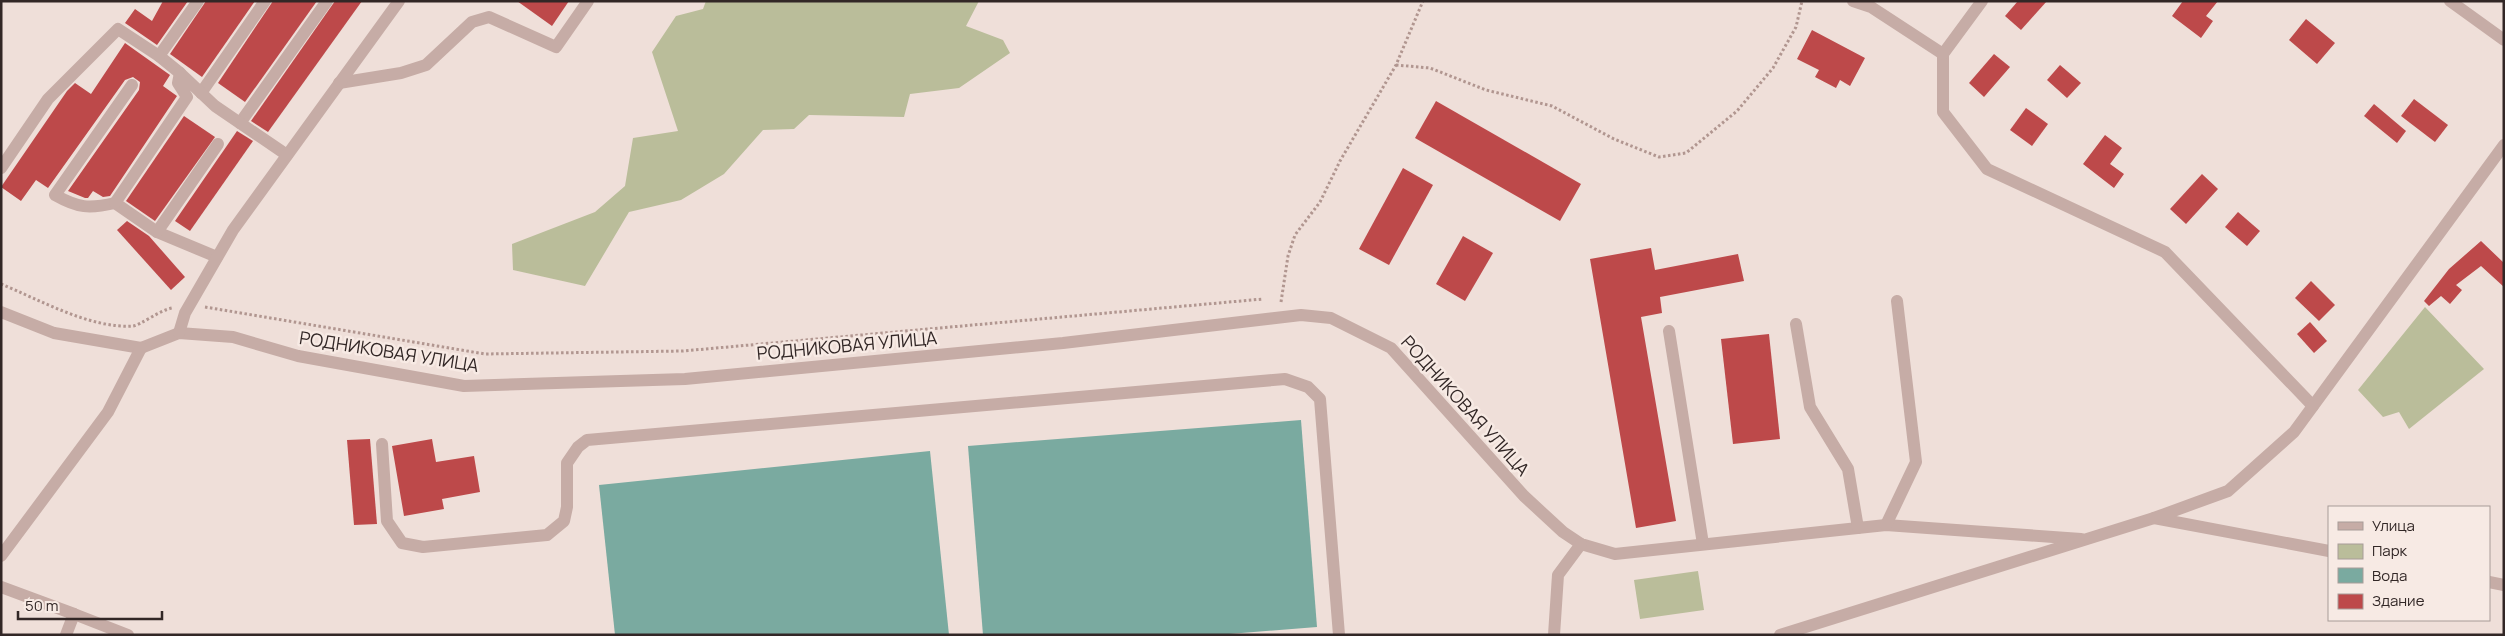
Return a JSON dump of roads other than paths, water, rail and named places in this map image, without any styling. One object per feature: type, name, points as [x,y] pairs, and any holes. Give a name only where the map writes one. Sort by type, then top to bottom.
[{"type":"street","points":[[159,56],[198,1]]},
{"type":"street","points":[[201,93],[265,1]]},
{"type":"street","points":[[240,123],[327,1]]},
{"type":"street","points":[[179,333],[190,305],[233,230],[399,1]]},
{"type":"street","points":[[339,83],[402,73],[426,65],[472,22],[489,17],[556,47],[588,1]]},
{"type":"street","points":[[1853,1],[1871,7],[1943,54]]},
{"type":"street","points":[[1982,1],[1943,54],[1943,112],[1987,170],[2165,252],[2312,406]]},
{"type":"street","points":[[2450,1],[2504,40]]},
{"type":"street","points":[[1,168],[48,99],[118,29],[159,56],[215,106],[287,155]]},
{"type":"street","points":[[132,85],[55,195],[74,205],[95,207],[115,202],[187,97],[178,84],[180,73]]},
{"type":"street","points":[[157,232],[218,144]]},
{"type":"street","points":[[1780,635],[2081,539],[2154,518],[2228,491],[2294,432],[2504,145]]},
{"type":"street","points":[[115,202],[157,232],[217,258]]},
{"type":"street","points":[[1886,525],[1916,462],[1898,301]]},
{"type":"street","points":[[1,312],[54,333],[142,348],[108,412],[1,556]]},
{"type":"street","name":"РОДНИКОВАЯ УЛИЦА","points":[[142,348],[179,333],[233,337],[298,356],[464,386],[685,379],[1063,343],[1301,315],[1330,318],[1392,348],[1524,496],[1563,532],[1581,544],[1615,554],[1704,544]]},
{"type":"street","points":[[1796,324],[1810,407],[1848,469],[1858,528]]},
{"type":"street","points":[[1669,331],[1704,544],[1886,525],[2081,539]]},
{"type":"street","points":[[382,444],[387,522],[402,543],[423,547],[547,535],[564,521],[567,507],[567,463],[578,447],[587,440],[1286,379],[1308,386],[1320,399],[1339,635]]},
{"type":"street","points":[[2154,518],[2328,551]]},
{"type":"street","points":[[1554,635],[1558,575],[1581,544]]},
{"type":"street","points":[[2490,582],[2504,585]]},
{"type":"street","points":[[1,587],[128,635]]},
{"type":"street","points":[[66,635],[74,614]]},
{"type":"water","points":[[1301,420],[1317,627],[1217,635],[983,635],[968,446]]},
{"type":"water","points":[[930,451],[949,635],[615,635],[599,485]]}]
